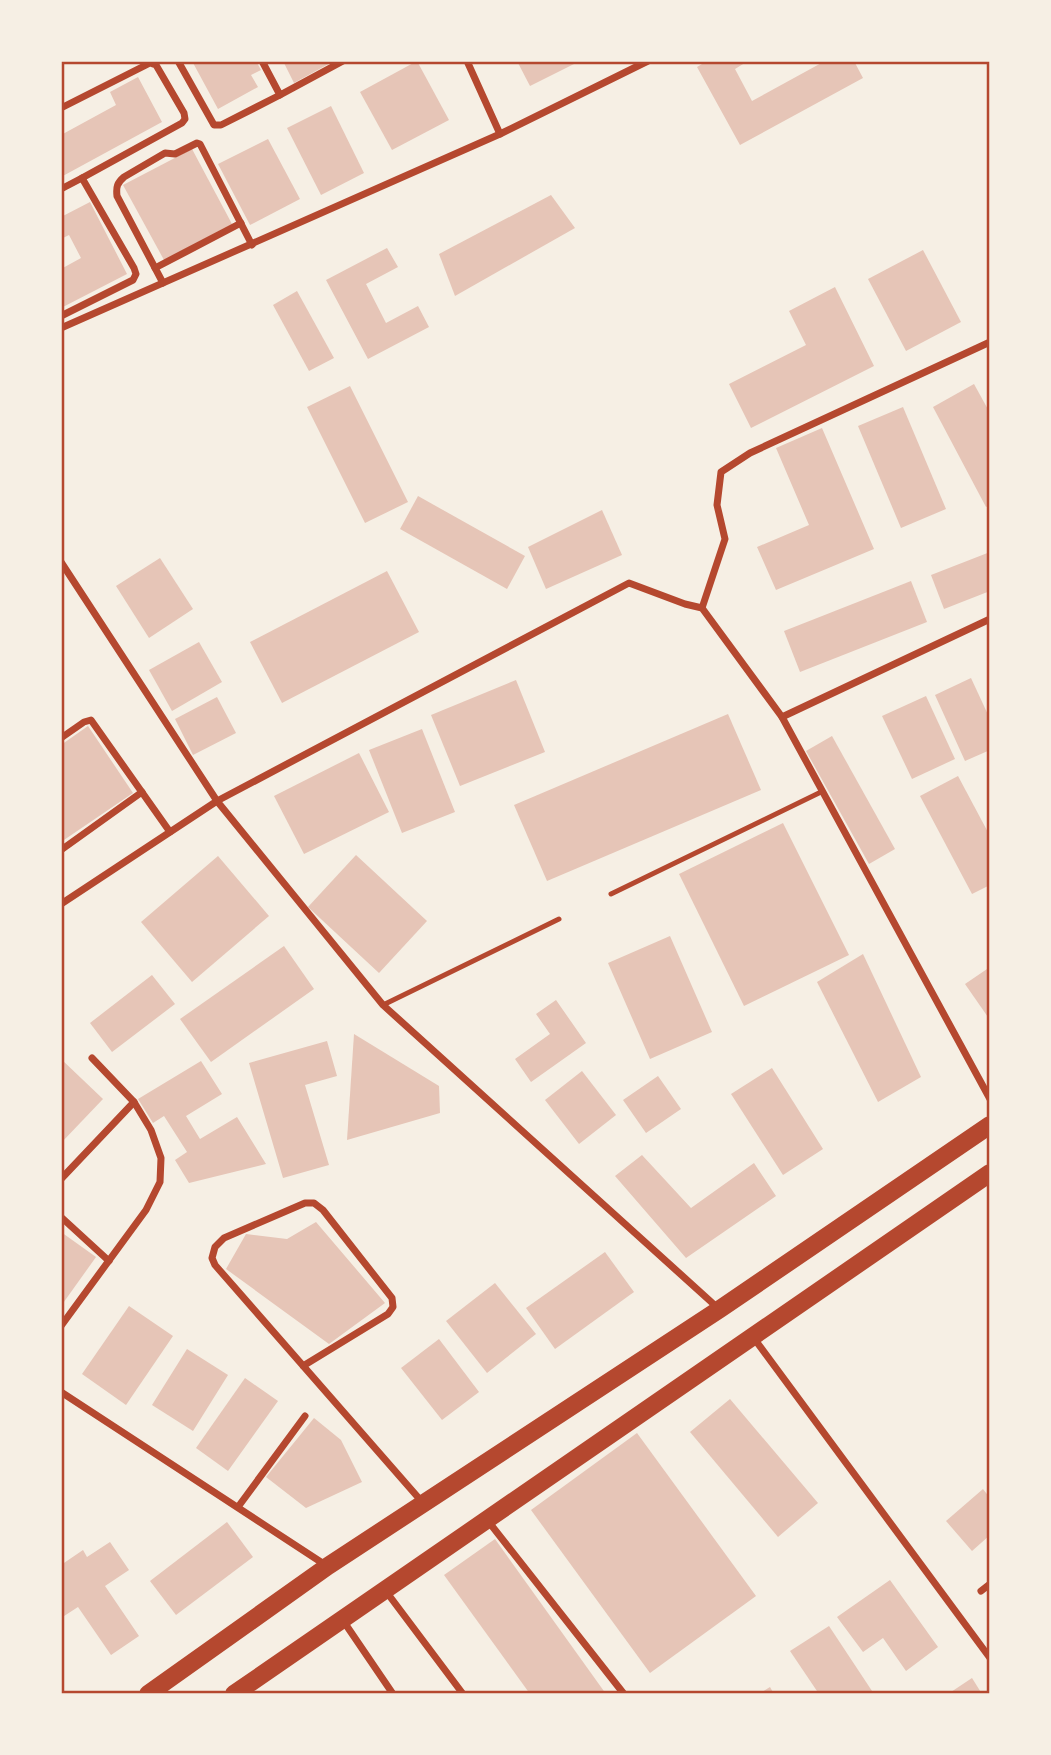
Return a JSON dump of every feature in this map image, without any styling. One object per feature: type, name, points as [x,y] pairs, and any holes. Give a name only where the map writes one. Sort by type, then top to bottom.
[{"type":"main road","points":[[148,1694],[328,1566],[720,1309],[990,1125]]},
{"type":"main road","points":[[234,1694],[990,1173]]},
{"type":"street","points":[[178,61],[214,125],[221,125],[343,61]]},
{"type":"street","points":[[262,61],[280,95]]},
{"type":"street","points":[[467,61],[500,134]]},
{"type":"street","points":[[61,328],[500,134],[648,61]]},
{"type":"street","points":[[61,108],[143,65],[150,64],[156,65],[185,119],[183,123],[61,189]]},
{"type":"street","points":[[163,283],[117,196],[116,188],[124,177],[165,153],[176,154],[200,144],[252,245]]},
{"type":"street","points":[[61,316],[132,280],[136,274],[82,178]]},
{"type":"street","points":[[155,268],[241,223]]},
{"type":"street","points":[[702,608],[725,539],[718,505],[721,472],[750,453],[990,342]]},
{"type":"street","points":[[61,562],[217,802],[383,1005],[720,1309]]},
{"type":"street","points":[[61,904],[217,802],[629,583],[702,608],[782,717],[990,1099]]},
{"type":"street","points":[[782,717],[990,619]]},
{"type":"street","points":[[61,738],[91,720],[170,832]]},
{"type":"street","points":[[61,850],[142,792]]},
{"type":"street","points":[[61,1326],[146,1210],[160,1182],[161,1158],[151,1130],[134,1102],[92,1058]]},
{"type":"street","points":[[61,1179],[134,1102]]},
{"type":"street","points":[[303,1366],[388,1314],[393,1307],[392,1298],[323,1210],[314,1203],[305,1203],[224,1238],[215,1247],[212,1258],[215,1265],[423,1504]]},
{"type":"street","points":[[61,1217],[109,1261]]},
{"type":"street","points":[[753,1336],[990,1658]]},
{"type":"street","points":[[61,1392],[328,1566]]},
{"type":"street","points":[[238,1507],[305,1416]]},
{"type":"street","points":[[486,1519],[624,1694]]},
{"type":"street","points":[[981,1591],[990,1584]]},
{"type":"street","points":[[384,1589],[463,1694]]},
{"type":"street","points":[[342,1619],[393,1694]]},
{"type":"lane","points":[[611,894],[821,792]]},
{"type":"lane","points":[[383,1005],[559,919]]},
{"type":"building","points":[[192,61],[256,61],[261,70],[251,75],[258,87],[218,109]]},
{"type":"building","points":[[283,61],[334,61],[294,83]]},
{"type":"building","points":[[417,61],[449,120],[392,150],[360,92]]},
{"type":"building","points":[[517,61],[580,61],[530,86]]},
{"type":"building","points":[[707,61],[748,61],[735,69],[752,101],[825,61],[854,61],[863,78],[740,145],[697,67]]},
{"type":"building","points":[[138,77],[162,122],[61,177],[61,135],[116,105],[110,92]]},
{"type":"building","points":[[331,106],[364,173],[321,195],[287,128]]},
{"type":"building","points":[[268,139],[300,199],[250,225],[218,164]]},
{"type":"building","points":[[192,149],[232,224],[164,260],[123,185]]},
{"type":"building","points":[[551,195],[575,228],[455,296],[439,254]]},
{"type":"building","points":[[90,202],[127,274],[61,308],[61,269],[81,258],[69,235],[61,239],[61,217]]},
{"type":"building","points":[[387,248],[398,267],[366,284],[386,323],[418,306],[429,327],[368,359],[326,280]]},
{"type":"building","points":[[923,250],[961,322],[906,351],[868,279]]},
{"type":"building","points":[[835,287],[874,366],[751,428],[729,384],[806,345],[789,311]]},
{"type":"building","points":[[297,291],[334,358],[309,371],[273,305]]},
{"type":"building","points":[[974,384],[990,413],[990,505],[986,507],[933,407]]},
{"type":"building","points":[[350,386],[408,502],[365,523],[307,407]]},
{"type":"building","points":[[903,407],[946,509],[901,528],[858,426]]},
{"type":"building","points":[[822,428],[874,549],[776,590],[757,547],[809,525],[776,448]]},
{"type":"building","points":[[418,496],[525,556],[507,589],[400,529]]},
{"type":"building","points":[[602,510],[622,555],[546,589],[528,547]]},
{"type":"building","points":[[990,552],[990,591],[944,609],[931,575]]},
{"type":"building","points":[[160,558],[193,609],[149,638],[116,586]]},
{"type":"building","points":[[387,571],[419,632],[282,703],[250,642]]},
{"type":"building","points":[[911,581],[927,622],[800,672],[784,631]]},
{"type":"building","points":[[199,642],[222,682],[172,711],[149,670]]},
{"type":"building","points":[[971,678],[990,719],[990,750],[965,761],[935,695]]},
{"type":"building","points":[[516,680],[545,752],[460,786],[431,715]]},
{"type":"building","points":[[926,696],[955,759],[912,779],[882,716]]},
{"type":"building","points":[[217,697],[236,733],[193,755],[175,719]]},
{"type":"building","points":[[728,714],[761,790],[547,881],[514,805]]},
{"type":"building","points":[[88,726],[133,793],[61,842],[61,745]]},
{"type":"building","points":[[422,729],[455,812],[402,833],[369,750]]},
{"type":"building","points":[[832,736],[895,849],[869,864],[806,751]]},
{"type":"building","points":[[359,753],[389,812],[304,854],[274,796]]},
{"type":"building","points":[[958,776],[990,836],[990,885],[972,894],[920,796]]},
{"type":"building","points":[[783,823],[849,955],[744,1006],[679,874]]},
{"type":"building","points":[[356,855],[427,921],[379,973],[308,907]]},
{"type":"building","points":[[218,856],[269,916],[192,982],[141,922]]},
{"type":"building","points":[[670,936],[712,1032],[650,1059],[608,963]]},
{"type":"building","points":[[284,946],[314,989],[211,1062],[180,1019]]},
{"type":"building","points":[[863,954],[921,1077],[878,1102],[817,982]]},
{"type":"building","points":[[990,967],[990,1020],[965,984]]},
{"type":"building","points":[[152,975],[175,1004],[112,1052],[90,1023]]},
{"type":"building","points":[[556,1000],[586,1043],[531,1082],[515,1059],[550,1034],[536,1014]]},
{"type":"building","points":[[354,1034],[439,1086],[440,1113],[347,1140]]},
{"type":"building","points":[[327,1041],[337,1076],[305,1085],[329,1165],[283,1178],[249,1063]]},
{"type":"building","points":[[61,1059],[103,1099],[61,1143]]},
{"type":"building","points":[[201,1061],[222,1094],[186,1116],[200,1139],[237,1117],[266,1164],[189,1183],[175,1160],[187,1152],[164,1116],[153,1123],[138,1099]]},
{"type":"building","points":[[772,1068],[823,1149],[783,1175],[731,1094]]},
{"type":"building","points":[[582,1071],[616,1115],[579,1144],[545,1100]]},
{"type":"building","points":[[658,1076],[681,1109],[646,1133],[623,1100]]},
{"type":"building","points":[[642,1155],[691,1208],[754,1163],[776,1196],[686,1258],[615,1176]]},
{"type":"building","points":[[316,1222],[385,1303],[329,1344],[226,1269],[246,1234],[287,1239]]},
{"type":"building","points":[[61,1232],[96,1257],[61,1306]]},
{"type":"building","points":[[605,1252],[634,1292],[555,1349],[526,1308]]},
{"type":"building","points":[[495,1283],[536,1334],[487,1373],[446,1321]]},
{"type":"building","points":[[129,1306],[173,1336],[126,1405],[82,1374]]},
{"type":"building","points":[[439,1339],[479,1392],[442,1420],[401,1368]]},
{"type":"building","points":[[187,1349],[228,1375],[193,1431],[152,1405]]},
{"type":"building","points":[[245,1378],[278,1401],[228,1471],[196,1448]]},
{"type":"building","points":[[730,1399],[818,1503],[778,1537],[690,1432]]},
{"type":"building","points":[[314,1418],[341,1440],[362,1482],[306,1508],[266,1477]]},
{"type":"building","points":[[637,1433],[756,1596],[650,1673],[531,1510]]},
{"type":"building","points":[[983,1489],[990,1498],[990,1535],[972,1551],[946,1521]]},
{"type":"building","points":[[227,1522],[253,1557],[176,1615],[150,1581]]},
{"type":"building","points":[[495,1539],[606,1694],[530,1694],[444,1575]]},
{"type":"building","points":[[110,1542],[129,1570],[105,1586],[139,1636],[111,1655],[78,1607],[61,1618],[61,1565],[83,1550],[87,1557]]},
{"type":"building","points":[[890,1580],[938,1647],[906,1671],[883,1638],[863,1652],[837,1617]]},
{"type":"building","points":[[829,1626],[874,1694],[819,1694],[790,1651]]},
{"type":"building","points":[[972,1678],[982,1694],[948,1694]]},
{"type":"building","points":[[770,1687],[774,1694],[759,1694]]}]
